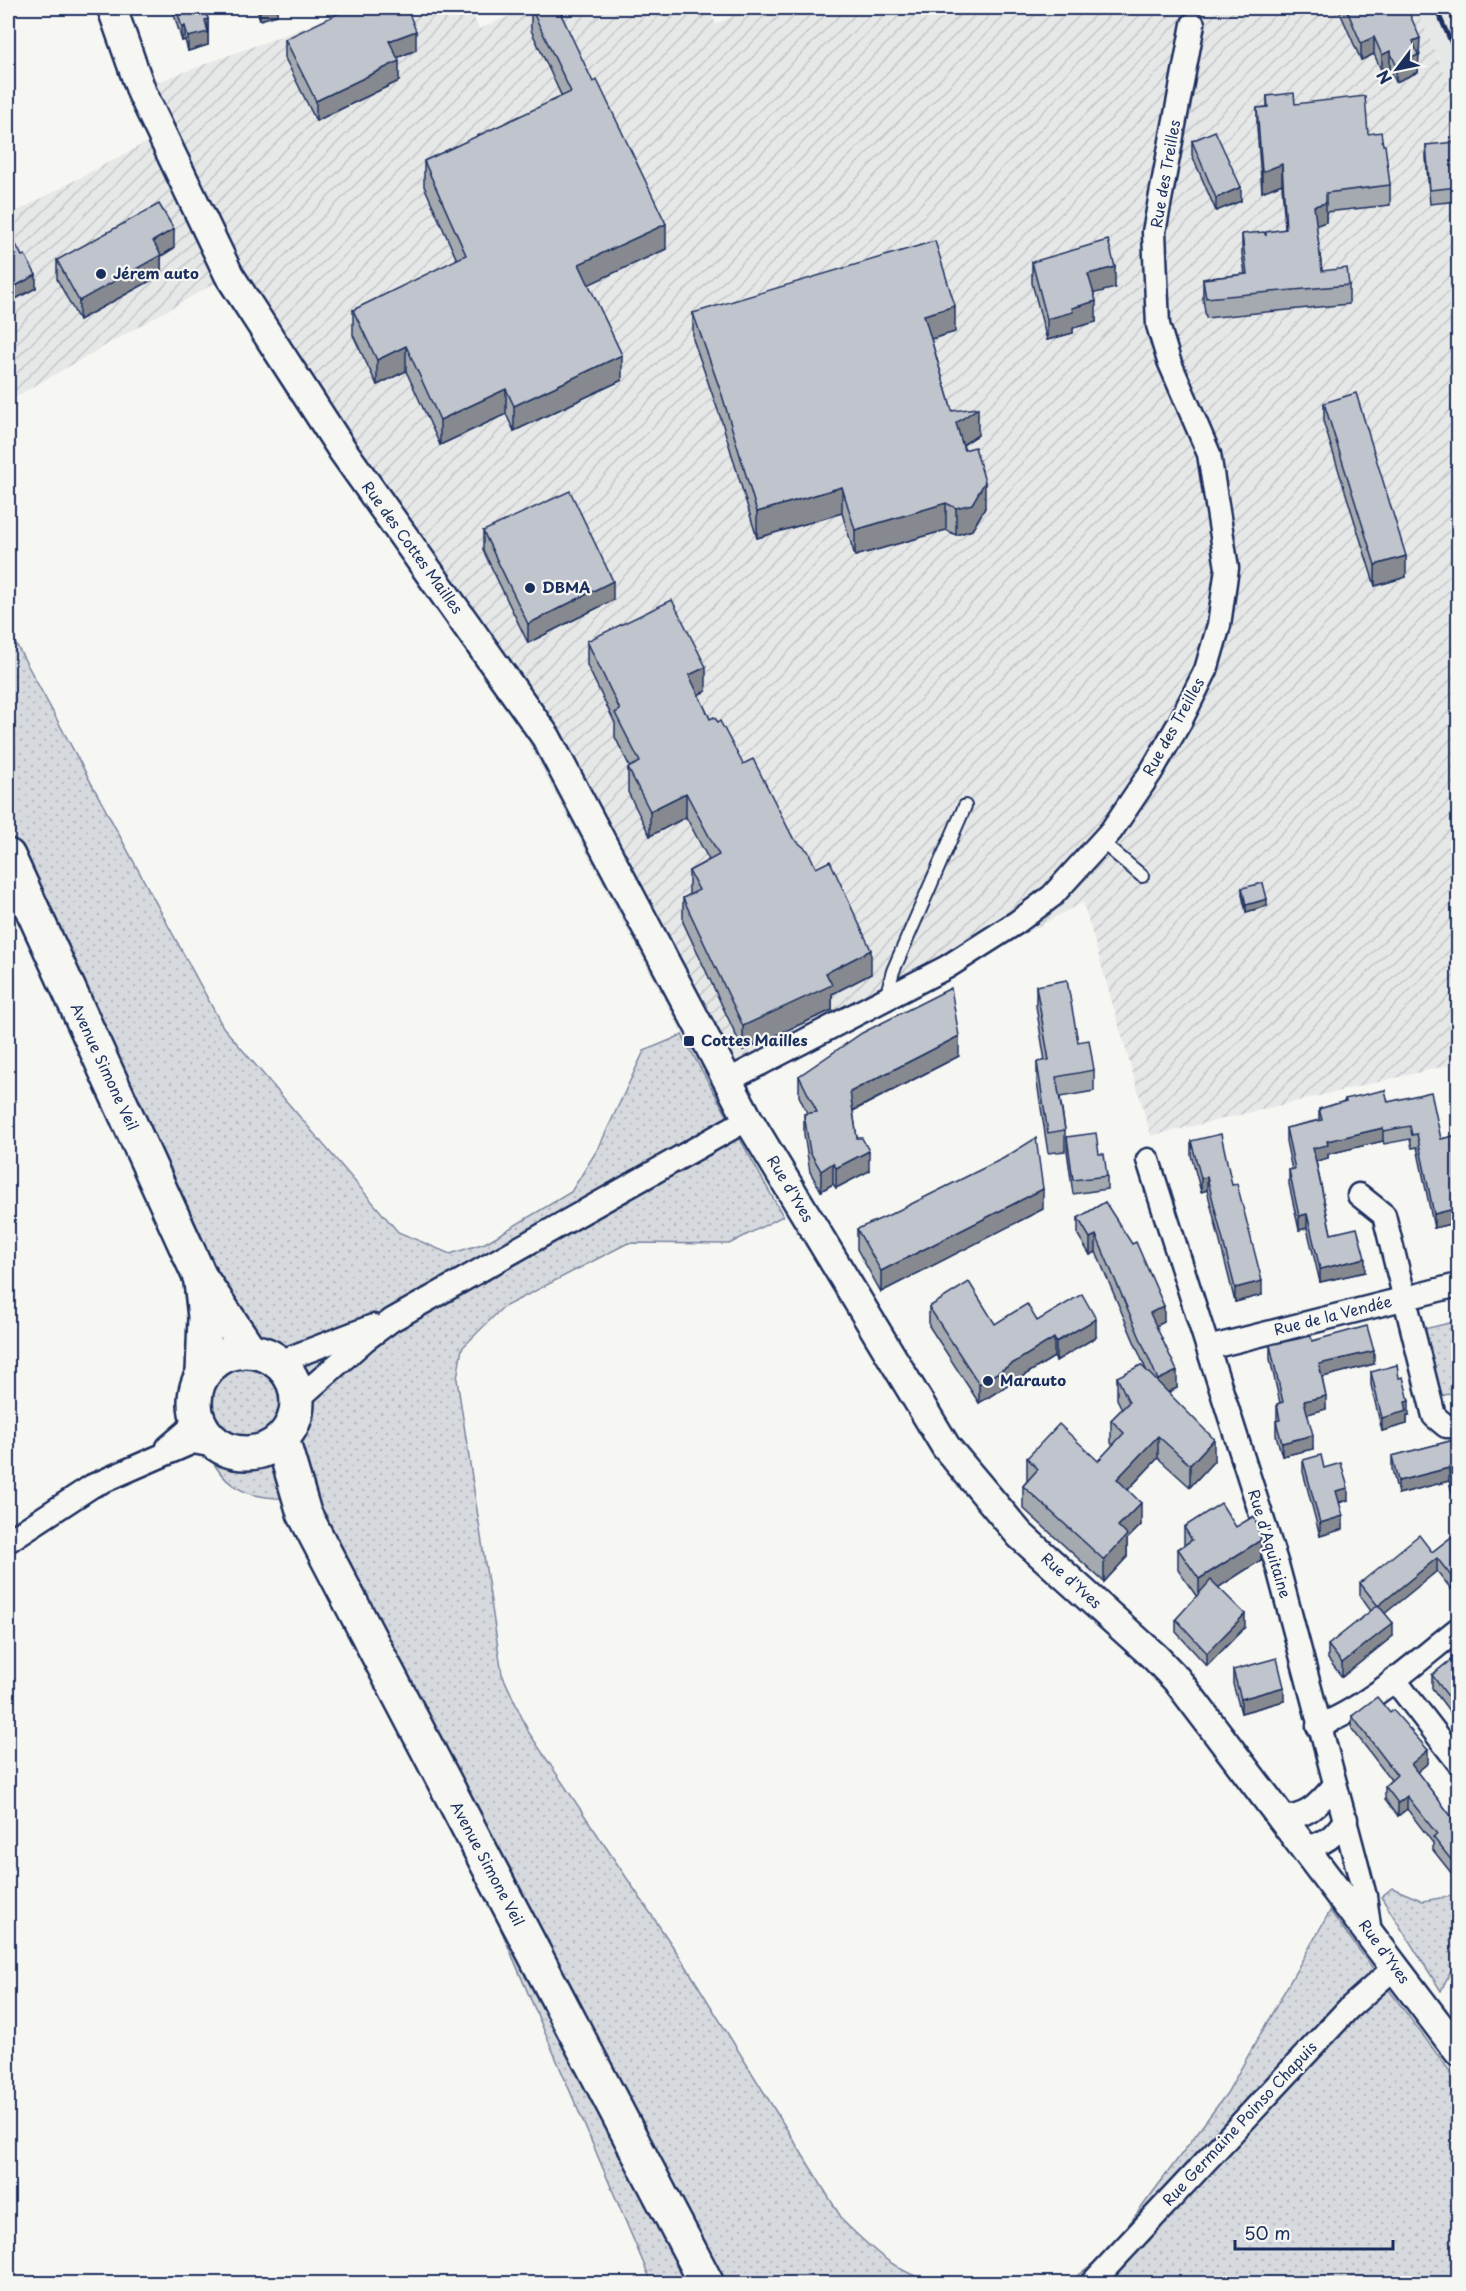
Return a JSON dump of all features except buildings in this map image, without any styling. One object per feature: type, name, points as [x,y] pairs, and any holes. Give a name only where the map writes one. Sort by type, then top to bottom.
[{"type":"main road","name":"Avenue Simone Veil","points":[[8,856],[200,1277]]},
{"type":"main road","points":[[200,1277],[265,1356],[288,1373],[295,1386],[297,1401],[291,1426],[282,1439],[259,1452],[233,1450]]},
{"type":"main road","points":[[200,1277],[204,1317],[203,1373]]},
{"type":"main road","points":[[265,1356],[240,1350],[225,1355],[211,1364],[197,1385],[194,1399],[195,1412],[203,1430],[269,1472],[304,1513]]},
{"type":"main road","name":"Avenue Simone Veil","points":[[282,1439],[304,1513],[707,2283]]},
{"type":"street","name":"Rue des Cottes Mailles","points":[[112,8],[142,93],[230,275],[343,451],[546,737],[727,1082]]},
{"type":"street","name":"Rue des Treilles","points":[[727,1082],[947,967],[1016,923],[1052,896],[1102,842],[1151,772],[1180,722],[1206,669],[1219,624],[1227,568],[1209,454],[1169,361],[1158,325],[1154,232],[1193,24]]},
{"type":"street","name":"Rue d'Yves","points":[[727,1082],[946,1447],[1020,1535],[1155,1657],[1177,1680],[1458,2050]]},
{"type":"street","points":[[297,1401],[365,1340],[392,1320],[748,1119]]},
{"type":"street","name":"Rue d'Aquitaine","points":[[1149,1160],[1278,1568],[1334,1786],[1346,1819],[1369,1912],[1370,1933]]},
{"type":"street","points":[[1359,1195],[1384,1215],[1434,1416],[1446,1425],[1458,1426]]},
{"type":"street","name":"Rue de la Vendée","points":[[1208,1348],[1458,1285]]},
{"type":"street","points":[[265,1356],[392,1320]]},
{"type":"street","points":[[155,1458],[189,1429],[195,1412]]},
{"type":"street","points":[[8,1541],[92,1486],[193,1442],[233,1450]]},
{"type":"street","points":[[1318,1726],[1339,1718],[1395,1679],[1458,1629]]},
{"type":"street","points":[[1395,1679],[1458,1762]]},
{"type":"street","points":[[1282,1818],[1304,1815],[1334,1786]]},
{"type":"street","points":[[1305,1846],[1325,1842],[1334,1835],[1346,1819]]},
{"type":"street","name":"Rue Germaine Poinso Chapuis","points":[[1091,2283],[1348,2008],[1394,1968]]},
{"type":"lane","points":[[886,998],[893,971],[964,806]]},
{"type":"lane","points":[[1102,842],[1142,876]]},
{"type":"shaded area","points":[[357,8],[470,8],[479,29],[529,8],[708,8],[716,24],[749,8],[1416,8],[1458,103],[1458,1063],[1151,1136],[1083,902],[718,1101],[501,691],[335,465],[217,282],[8,401],[8,216],[149,141],[128,95],[157,82]]},
{"type":"shaded area","points":[[1416,8],[1458,8],[1458,103]]},
{"type":"shaded area","points":[[8,629],[223,1027],[398,1232],[450,1254],[485,1243],[571,1192],[599,1147],[644,1051],[682,1035],[783,1216],[729,1244],[628,1243],[502,1308],[462,1348],[457,1379],[502,1674],[529,1733],[686,1966],[844,2222],[875,2251],[897,2267],[936,2283],[652,2283],[316,1497],[275,1498],[241,1490],[228,1481],[216,1468],[208,1450],[198,1407],[197,1386],[215,1333],[8,880]]},
{"type":"shaded area","points":[[1458,1321],[1458,1392],[1440,1396],[1424,1329]]},
{"type":"shaded area","points":[[1392,1888],[1423,1901],[1458,1895],[1458,1963],[1453,1966],[1441,1991],[1381,1897]]},
{"type":"shaded area","points":[[1330,1911],[1458,2082],[1458,2283],[1056,2284],[1074,2278],[1109,2251],[1227,2093]]},
{"type":"railway","points":[[1436,8],[1458,58]]},
{"type":"railway","points":[[1449,8],[1458,30]]},
{"type":"place","name":"Jérem auto","points":[[101,274]]},
{"type":"place","name":"DBMA","points":[[530,588]]},
{"type":"place","name":"Cottes Mailles","points":[[689,1041]]},
{"type":"place","name":"Marauto","points":[[988,1381]]}]
